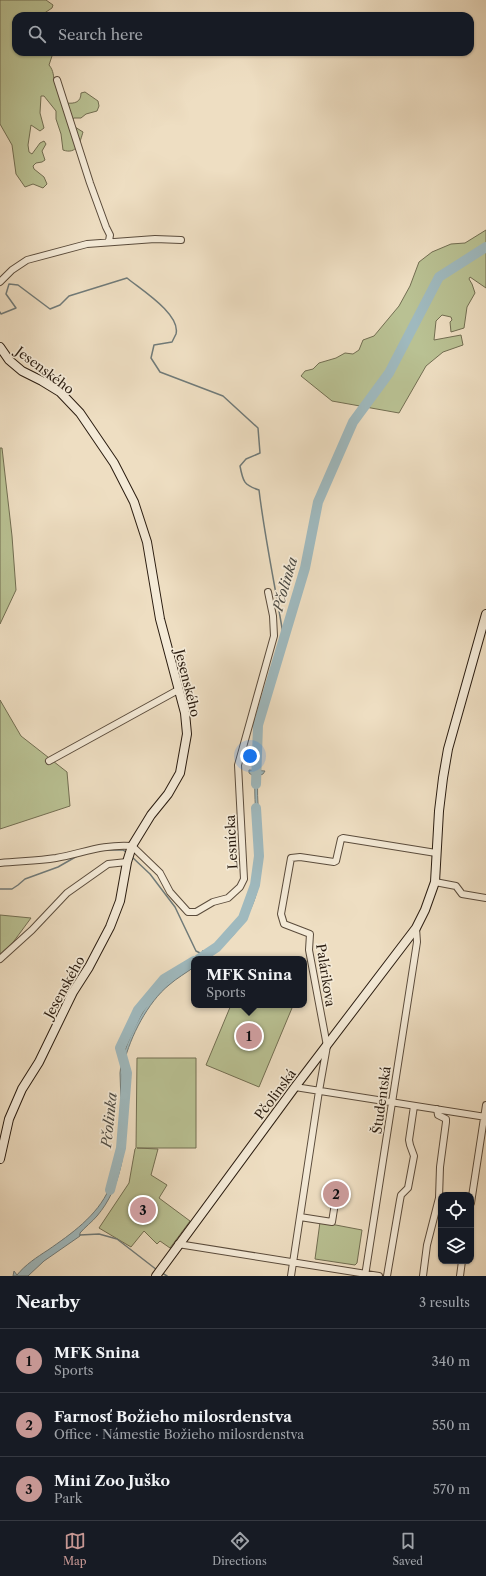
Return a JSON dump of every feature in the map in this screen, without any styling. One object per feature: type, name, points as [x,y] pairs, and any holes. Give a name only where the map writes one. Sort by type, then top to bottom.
[{"type":"street","points":[[57,80],[88,176],[110,235],[109,241]]},
{"type":"street","points":[[0,282],[12,270],[27,260],[87,244],[109,241],[155,239],[181,240]]},
{"type":"street","name":"Jesenského","points":[[0,347],[9,360],[22,371],[60,392],[80,413],[114,463],[134,502],[144,531],[160,619],[178,690],[186,713],[187,734],[180,772],[168,794],[151,815],[132,846],[126,862],[120,901],[110,927],[89,967],[72,992],[39,1062],[22,1088],[9,1119],[0,1159]]},
{"type":"street","name":"Lesnícka","points":[[132,846],[160,873],[170,892],[188,912],[196,912],[213,902],[228,898],[240,887],[244,879],[238,765],[274,636],[273,616],[268,592]]},
{"type":"street","name":"Pčolinská","points":[[157,1273],[295,1086],[416,928],[425,910],[435,882],[442,784],[448,749],[486,614]]},
{"type":"street","points":[[49,761],[178,690]]},
{"type":"street","name":"Palárikova","points":[[291,1276],[327,1046],[309,950],[310,934],[284,924],[281,914],[291,858],[300,856],[334,862],[336,860],[340,839],[343,838],[436,853]]},
{"type":"street","points":[[0,864],[55,858],[94,848],[115,845],[132,846]]},
{"type":"street","points":[[0,959],[32,930],[67,892],[108,864],[126,862]]},
{"type":"street","points":[[435,882],[456,886],[462,894],[486,898]]},
{"type":"street","name":"Študentská","points":[[365,1275],[417,942],[416,928]]},
{"type":"street","points":[[295,1086],[485,1117]]},
{"type":"street","points":[[473,1192],[486,1105]]},
{"type":"street","points":[[387,1276],[401,1195],[408,1188],[414,1156],[409,1140],[414,1106]]},
{"type":"street","points":[[422,1276],[427,1245],[439,1198],[440,1167],[446,1122],[446,1119],[438,1115],[437,1109]]},
{"type":"street","points":[[300,1217],[332,1222],[335,1202]]},
{"type":"street","points":[[178,1244],[294,1262],[365,1275],[379,1276]]},
{"type":"street","points":[[460,1276],[462,1264]]},
{"type":"green space","points":[[0,0],[46,0],[53,5],[52,8],[46,12],[12,12],[12,56],[52,56],[49,65],[53,71],[57,89],[66,103],[77,102],[81,96],[81,93],[85,92],[98,101],[99,106],[97,111],[86,114],[81,118],[74,118],[70,121],[75,127],[83,132],[77,147],[72,151],[68,151],[63,150],[61,134],[56,119],[56,111],[44,96],[41,96],[40,113],[44,128],[40,131],[31,125],[28,145],[29,152],[32,154],[40,143],[44,141],[46,144],[42,151],[45,160],[36,163],[33,166],[34,169],[44,177],[47,184],[43,188],[33,184],[25,187],[16,174],[12,145],[0,124]]},
{"type":"green space","points":[[486,230],[486,288],[470,277],[469,279],[475,293],[467,307],[464,328],[451,332],[451,317],[442,315],[436,321],[434,340],[461,335],[463,345],[443,352],[426,366],[399,413],[332,401],[301,376],[305,371],[313,369],[319,363],[336,358],[345,353],[353,354],[359,350],[363,340],[374,336],[399,306],[410,286],[419,262],[432,252],[451,244],[465,243]]},
{"type":"green space","points":[[0,448],[2,448],[12,536],[16,590],[0,624]]},
{"type":"green space","points":[[0,700],[21,736],[67,772],[70,806],[0,829]]},
{"type":"green space","points":[[0,915],[31,918],[0,960]]},
{"type":"green space","points":[[230,1008],[292,1008],[259,1087],[206,1065]]},
{"type":"green space","points":[[137,1058],[196,1058],[196,1148],[137,1148],[158,1149],[151,1175],[167,1185],[159,1198],[190,1221],[170,1248],[160,1241],[157,1244],[144,1231],[131,1247],[99,1228],[129,1183],[136,1148]]},
{"type":"green space","points":[[320,1222],[362,1230],[357,1263],[355,1265],[315,1259]]},
{"type":"water","points":[[249,770],[265,771],[263,774],[258,776],[261,852],[259,885],[255,899],[242,924],[223,946],[211,956],[202,956],[203,950],[206,953],[239,926],[248,911],[253,896],[258,866],[258,851],[255,777],[249,773]]},
{"type":"water","points":[[191,966],[191,969],[161,992],[147,1010],[135,1031],[127,1053],[122,1075],[125,1112],[125,1139],[121,1167],[112,1193],[95,1218],[80,1233],[80,1236],[44,1261],[28,1276],[13,1276],[14,1271],[17,1275],[31,1261],[57,1244],[83,1224],[104,1199],[113,1178],[119,1157],[121,1125],[120,1073],[125,1050],[143,1012],[158,991],[169,980]]},
{"type":"waterway","name":"Pčolinka","points":[[256,784],[258,725],[305,568],[318,502],[353,422],[389,373],[439,277],[486,247]]},
{"type":"waterway","points":[[0,312],[1,314],[16,308],[6,294],[9,284],[18,285],[50,309],[60,305],[69,296],[127,278],[150,295],[166,310],[176,326],[176,334],[172,342],[154,345],[151,358],[160,372],[223,396],[258,428],[260,453],[246,459],[240,466],[245,482],[259,490],[264,528],[284,640]]},
{"type":"waterway","name":"Pčolinka","points":[[204,956],[217,947],[243,918],[255,885],[259,856],[256,808]]},
{"type":"waterway","points":[[107,850],[123,850],[126,852]]},
{"type":"waterway","points":[[0,889],[12,889],[25,879],[58,867],[79,855]]},
{"type":"waterway","points":[[132,857],[150,874],[175,907],[196,951],[204,955]]},
{"type":"waterway","name":"Pčolinka","points":[[110,1190],[121,1148],[127,1073],[120,1048],[138,1010],[164,979],[191,963]]},
{"type":"waterway","points":[[80,1235],[99,1234],[117,1239],[157,1270]]},
{"type":"waterway","points":[[162,1273],[167,1276]]},
{"type":"place","name":"MFK Snina","points":[[249,1036]]},
{"type":"place","name":"Farnosť Božieho milosrdenstva","points":[[336,1194]]},
{"type":"place","name":"Mini Zoo Juško","points":[[143,1210]]}]
